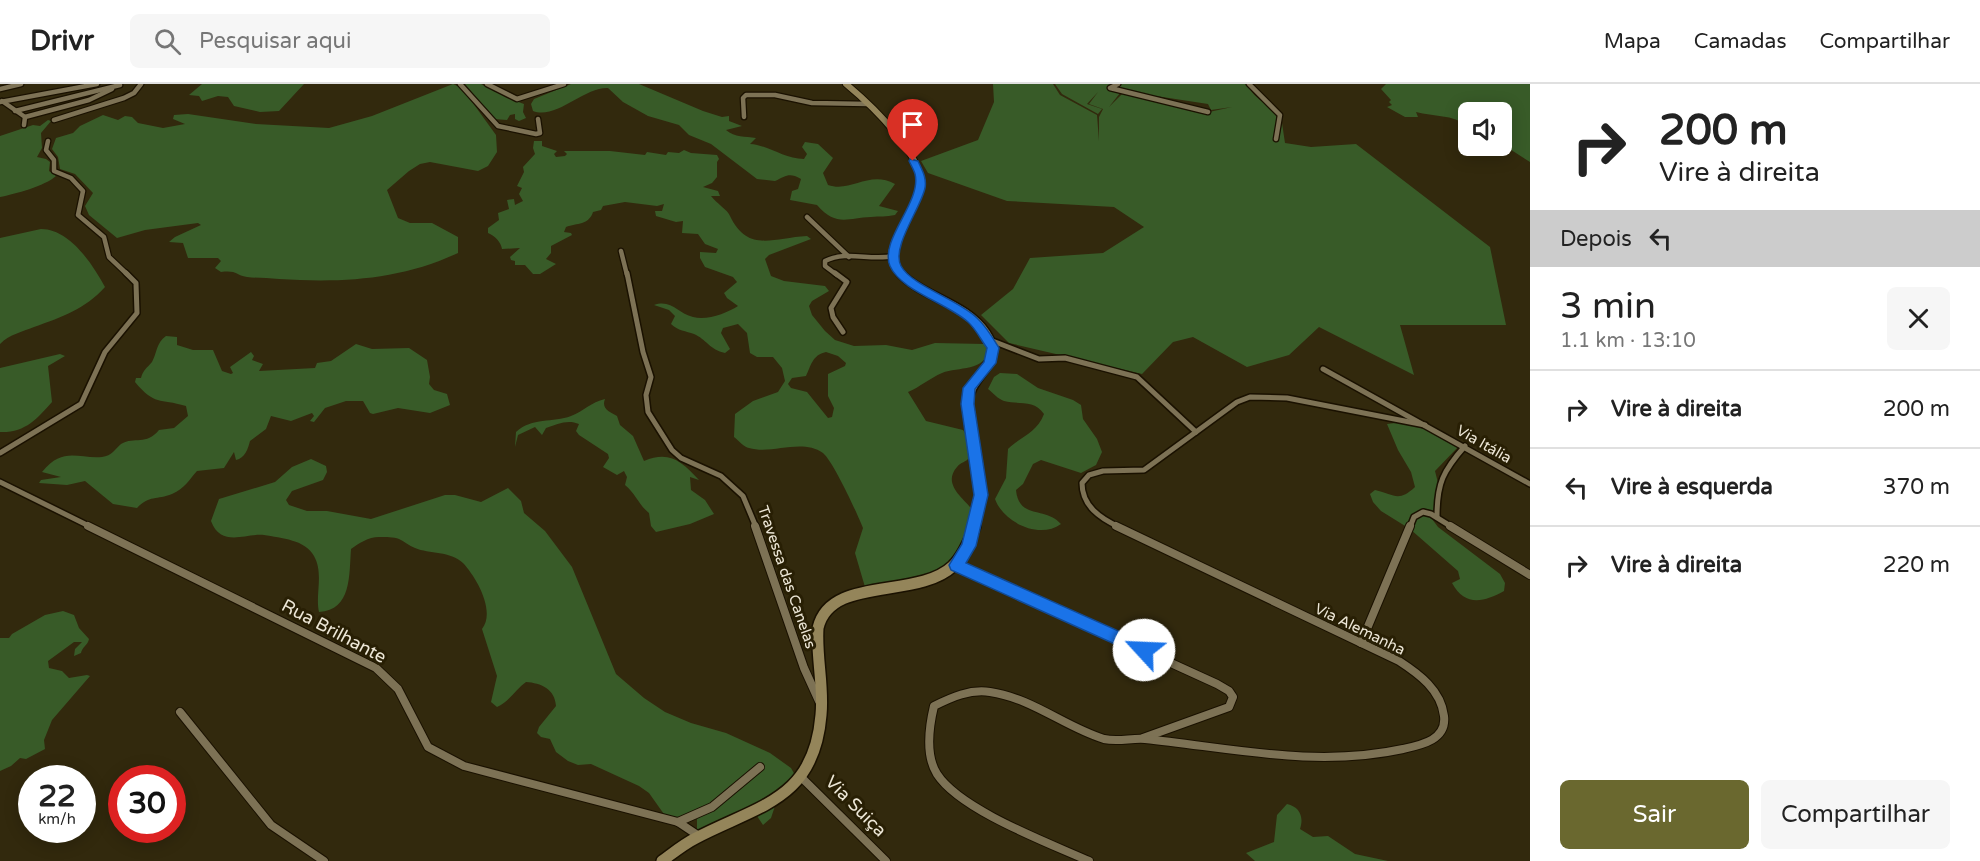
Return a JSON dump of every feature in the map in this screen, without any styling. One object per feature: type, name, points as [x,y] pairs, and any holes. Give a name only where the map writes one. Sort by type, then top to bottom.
[{"type":"main road","points":[[662,861],[699,836],[761,810],[801,777],[816,746],[822,708],[818,632],[825,610],[834,602],[847,596],[918,583],[946,572],[956,565],[969,546],[979,509],[980,475],[967,404],[969,388],[993,357],[993,348],[990,340],[962,311],[905,279],[897,270],[893,256],[921,181],[917,167],[904,146],[868,104],[846,84]]},
{"type":"street","points":[[0,89],[21,84]]},
{"type":"street","points":[[1,101],[97,84]]},
{"type":"street","points":[[1,101],[25,117],[94,98],[120,84]]},
{"type":"street","points":[[15,111],[120,84]]},
{"type":"street","points":[[54,120],[124,98],[134,93],[141,84]]},
{"type":"street","points":[[460,84],[498,126],[536,134],[540,133],[538,119]]},
{"type":"street","points":[[487,84],[517,99],[564,84]]},
{"type":"street","points":[[1118,84],[1110,89],[1208,112]]},
{"type":"street","points":[[1249,84],[1280,115],[1276,138]]},
{"type":"street","points":[[744,117],[744,95],[784,96],[812,103],[868,104]]},
{"type":"street","points":[[69,106],[75,113]]},
{"type":"street","points":[[24,125],[25,117]]},
{"type":"street","points":[[0,453],[81,404],[105,352],[137,313],[137,284],[109,257],[105,237],[78,215],[83,191],[71,178],[54,171],[54,160],[46,150],[48,141]]},
{"type":"street","points":[[807,217],[849,257]]},
{"type":"street","name":"Travessa das Canelas","points":[[621,251],[643,352],[651,377],[646,395],[648,412],[672,450],[681,458],[721,476],[742,496],[749,507],[804,668],[822,708]]},
{"type":"street","points":[[843,332],[832,317],[831,308],[846,282],[825,266],[825,263],[830,258],[849,257],[877,260],[893,256]]},
{"type":"street","points":[[990,340],[1033,358],[1065,358],[1137,377],[1196,432]]},
{"type":"street","name":"Via Itália","points":[[1323,369],[1530,484]]},
{"type":"street","name":"Via Alemanha","points":[[1089,861],[971,804],[946,787],[937,774],[932,758],[929,723],[934,706],[961,693],[981,690],[999,693],[1023,702],[1109,740],[1140,739],[1332,759],[1388,753],[1424,743],[1439,734],[1445,723],[1443,709],[1436,694],[1423,679],[1408,668],[1361,643],[1106,521],[1091,510],[1084,500],[1082,483],[1089,475],[1103,471],[1144,470],[1237,402],[1250,397],[1287,398],[1425,425]]},
{"type":"street","points":[[1437,517],[1437,486],[1442,473],[1465,446]]},
{"type":"street","name":"Rua Brilhante","points":[[0,482],[376,668],[398,689],[428,747],[464,766],[678,822],[699,836]]},
{"type":"street","points":[[1361,643],[1413,517],[1423,512],[1437,517],[1530,575]]},
{"type":"street","points":[[956,565],[1217,684],[1229,691],[1233,697],[1229,707],[1140,739]]},
{"type":"street","points":[[180,712],[271,825],[324,861]]},
{"type":"street","points":[[678,822],[693,819],[725,798],[760,767]]},
{"type":"street","name":"Via Suiça","points":[[801,777],[886,861]]},
{"type":"green space","points":[[202,84],[304,84],[279,111],[260,112],[234,106],[228,97],[218,96],[202,101],[199,96],[189,95]]},
{"type":"green space","points":[[453,84],[462,88],[496,135],[497,152],[488,166],[478,171],[430,162],[420,164],[387,190],[398,218],[410,223],[432,223],[458,237],[458,253],[414,269],[370,278],[302,280],[247,277],[233,272],[221,272],[215,268],[221,261],[218,258],[188,258],[183,243],[169,242],[201,225],[198,223],[145,230],[117,238],[89,215],[85,206],[93,193],[75,174],[60,169],[58,157],[52,149],[56,138],[73,133],[80,126],[103,115],[118,120],[125,116],[132,117],[138,123],[163,128],[185,124],[173,119],[174,115],[188,114],[256,124],[329,128],[372,116]]},
{"type":"green space","points":[[465,84],[481,84],[524,104],[523,112],[526,118],[519,121],[515,119],[515,114],[510,115],[507,120],[494,119]]},
{"type":"green space","points":[[571,84],[639,84],[703,111],[722,117],[729,116],[729,121],[742,126],[726,130],[729,133],[756,138],[750,144],[790,157],[804,159],[807,154],[802,147],[805,142],[818,144],[833,158],[823,173],[828,185],[836,187],[868,180],[886,180],[895,184],[879,206],[898,211],[892,216],[842,220],[830,216],[817,205],[790,200],[792,191],[798,189],[801,179],[790,175],[775,181],[757,179],[711,144],[689,135],[679,125],[648,116],[623,102],[608,88],[589,92],[551,111],[542,113],[533,111],[531,104],[534,99]]},
{"type":"green space","points":[[993,84],[1053,84],[1060,95],[1097,115],[1099,141],[1099,117],[1103,109],[1089,104],[1098,92],[1087,104],[1102,109],[1098,114],[1062,94],[1055,84],[1115,84],[1109,86],[1108,89],[1120,93],[1109,107],[1122,94],[1209,112],[1232,107],[1211,110],[1208,104],[1156,96],[1152,100],[1113,90],[1119,84],[1247,84],[1259,99],[1274,111],[1277,126],[1275,139],[1279,139],[1282,123],[1285,143],[1311,147],[1356,144],[1490,247],[1506,325],[1400,325],[1414,375],[1319,327],[1289,355],[1247,367],[1193,337],[1173,342],[1142,374],[1009,343],[981,315],[1013,289],[1030,258],[1103,253],[1144,227],[1114,207],[1007,201],[928,173],[921,161],[978,140],[994,102]]},
{"type":"green space","points":[[1386,84],[1530,84],[1530,162],[1512,150],[1512,102],[1458,102],[1458,121],[1416,112],[1418,117],[1405,117],[1387,107],[1392,105],[1389,102],[1391,100],[1381,89]]},
{"type":"green space","points":[[48,120],[51,121],[41,133],[42,148],[37,157],[50,162],[49,171],[56,176],[21,192],[0,197],[0,136],[33,125],[40,126]]},
{"type":"green space","points":[[534,141],[542,141],[542,146],[557,151],[554,154],[556,157],[565,156],[567,154],[564,151],[610,151],[645,155],[647,152],[666,155],[668,152],[679,153],[684,150],[691,153],[717,155],[719,159],[717,177],[712,183],[703,187],[718,191],[720,196],[711,196],[727,211],[737,228],[745,235],[762,241],[807,236],[811,239],[769,255],[765,259],[771,276],[784,281],[825,286],[829,291],[812,301],[809,306],[812,315],[835,340],[854,346],[886,345],[912,350],[935,343],[984,344],[990,348],[987,356],[977,365],[942,373],[908,392],[926,421],[963,430],[969,438],[969,458],[957,467],[952,480],[957,492],[975,513],[974,527],[942,574],[865,587],[855,553],[863,528],[833,466],[823,453],[805,447],[758,450],[743,445],[734,437],[735,414],[753,401],[778,392],[785,381],[782,368],[773,357],[757,357],[750,353],[747,333],[738,324],[723,328],[721,333],[730,349],[725,353],[698,336],[671,324],[675,316],[669,310],[654,305],[670,305],[699,318],[717,316],[738,306],[724,293],[737,282],[733,277],[705,267],[700,258],[700,252],[716,253],[718,249],[705,244],[698,234],[682,233],[683,221],[676,222],[656,216],[655,211],[662,211],[664,204],[657,206],[625,202],[603,206],[601,210],[593,212],[586,221],[566,227],[564,232],[572,235],[551,246],[551,253],[546,259],[556,264],[540,274],[533,274],[525,265],[515,265],[515,261],[510,257],[520,248],[502,249],[497,240],[488,233],[488,228],[499,220],[498,213],[509,209],[507,200],[514,199],[515,205],[523,201],[519,194],[522,188],[517,186],[524,172],[523,167],[535,154]],"holes":[[[826,352],[838,356],[846,363],[845,366],[828,374],[828,396],[834,408],[832,417],[828,418],[807,392],[791,388],[788,384],[792,378],[806,376],[813,361],[821,353]]]},
{"type":"green space","points":[[41,229],[62,235],[71,242],[87,259],[105,287],[72,312],[16,334],[0,344],[0,238]]},
{"type":"green space","points":[[166,336],[177,337],[177,345],[193,350],[213,350],[222,371],[231,374],[233,373],[230,367],[251,352],[254,356],[252,360],[263,364],[259,371],[315,368],[317,363],[331,361],[356,344],[372,349],[409,348],[427,360],[429,384],[434,390],[447,394],[450,405],[430,413],[398,408],[373,414],[363,401],[346,401],[325,408],[314,422],[310,421],[314,416],[312,413],[291,421],[271,416],[266,429],[250,441],[242,457],[236,460],[234,452],[224,468],[197,471],[176,492],[149,499],[137,508],[113,504],[85,481],[67,485],[39,483],[41,480],[61,477],[42,472],[57,459],[64,456],[105,456],[111,454],[121,444],[150,438],[159,430],[174,428],[188,416],[186,406],[153,398],[135,382],[136,378],[141,378],[152,362],[158,345]]},
{"type":"green space","points":[[60,354],[65,356],[48,366],[52,402],[30,424],[17,430],[0,432],[0,368]]},
{"type":"green space","points":[[1000,373],[1017,374],[1038,388],[1081,405],[1083,419],[1097,439],[1102,452],[1096,465],[1081,473],[1041,460],[1033,464],[1023,484],[1016,490],[1018,499],[1027,509],[1048,515],[1061,524],[1052,528],[1043,530],[1023,526],[1006,515],[995,499],[1006,478],[1008,449],[1033,430],[1044,414],[1031,404],[1002,400],[988,389],[994,377]]},
{"type":"green space","points":[[605,399],[605,408],[617,416],[620,425],[633,436],[644,461],[668,457],[681,463],[699,480],[690,477],[691,490],[705,500],[714,514],[690,524],[656,532],[651,526],[649,513],[625,485],[627,477],[624,471],[617,475],[603,467],[609,458],[608,454],[579,435],[576,431],[579,424],[562,423],[546,428],[542,435],[535,427],[518,435],[515,447],[516,432],[522,427],[536,422],[571,416]]},
{"type":"green space","points":[[1403,422],[1426,426],[1459,446],[1435,471],[1439,487],[1432,519],[1438,527],[1500,574],[1505,583],[1504,591],[1482,600],[1463,596],[1452,583],[1460,579],[1458,571],[1410,529],[1381,511],[1373,502],[1370,494],[1375,490],[1400,496],[1415,487],[1411,472],[1387,424]]},
{"type":"green space","points":[[311,459],[326,466],[327,472],[323,480],[292,491],[286,500],[289,505],[307,511],[327,511],[371,519],[445,495],[455,495],[481,502],[508,488],[521,501],[524,513],[545,531],[572,567],[616,674],[644,698],[665,712],[691,723],[726,733],[770,753],[791,768],[796,777],[776,803],[771,818],[763,825],[757,816],[748,815],[699,831],[697,819],[677,820],[666,817],[649,793],[639,786],[591,764],[578,765],[568,761],[556,752],[550,739],[541,737],[537,733],[539,727],[556,706],[553,695],[546,688],[526,682],[497,707],[491,702],[497,676],[482,629],[486,622],[486,604],[478,585],[458,559],[415,548],[397,538],[377,537],[361,542],[351,549],[349,580],[343,598],[330,610],[319,612],[317,563],[305,546],[264,535],[227,537],[215,529],[211,521],[219,499],[275,482],[292,467]]},
{"type":"green space","points":[[63,611],[74,615],[79,628],[89,639],[81,653],[74,656],[75,649],[82,642],[74,642],[48,661],[49,668],[62,671],[69,678],[90,676],[52,720],[44,740],[45,749],[26,759],[20,758],[11,766],[0,771],[0,638],[9,638],[45,615]]},
{"type":"green space","points":[[1287,804],[1295,807],[1300,813],[1300,829],[1313,837],[1328,836],[1355,854],[1388,861],[1255,861],[1246,853],[1274,842],[1277,815]]},
{"type":"route","points":[[913,161],[920,174],[920,187],[895,249],[894,264],[905,279],[948,302],[974,321],[986,334],[993,348],[990,363],[969,388],[967,404],[980,475],[981,495],[969,546],[956,565],[1144,650]]}]
